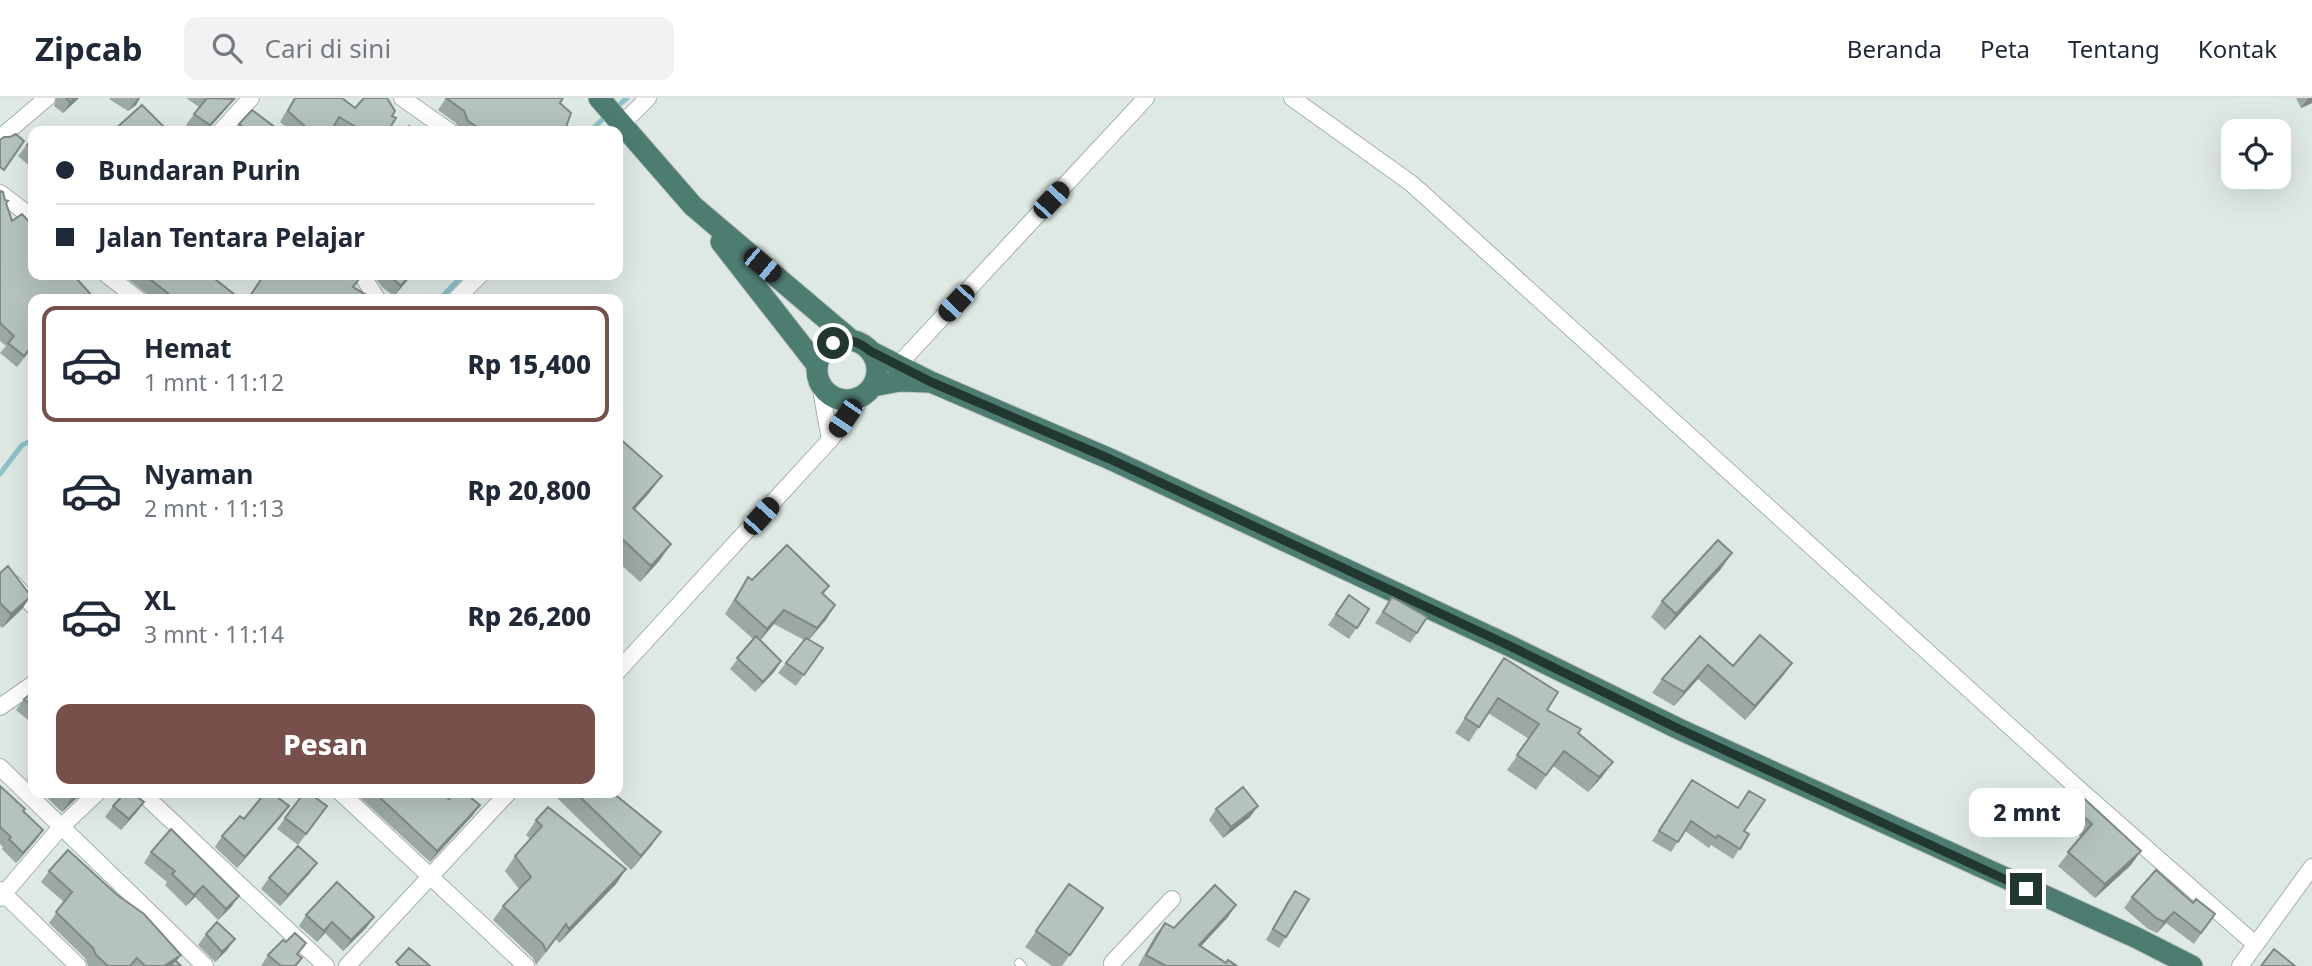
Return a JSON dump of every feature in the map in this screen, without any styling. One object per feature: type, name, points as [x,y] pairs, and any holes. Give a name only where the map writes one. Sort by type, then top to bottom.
[{"type":"highway","points":[[623,129],[693,206],[818,374],[827,392],[845,400],[900,381],[931,382]]},
{"type":"highway","points":[[693,206],[851,340]]},
{"type":"highway","points":[[818,374],[825,348],[833,343],[851,340],[862,343],[870,351],[931,382],[1110,459],[1512,647],[1679,729],[2137,938],[2192,966]]},
{"type":"highway","points":[[868,390],[877,368],[870,351]]},
{"type":"street","points":[[0,138],[47,98]]},
{"type":"street","points":[[226,126],[251,98]]},
{"type":"street","points":[[402,98],[442,126]]},
{"type":"street","points":[[611,116],[648,98]]},
{"type":"street","points":[[899,364],[1146,98]]},
{"type":"street","points":[[1292,98],[1412,184],[2071,782],[2255,944]]},
{"type":"street","points":[[0,193],[28,214]]},
{"type":"street","points":[[113,280],[132,294]]},
{"type":"street","points":[[461,294],[475,280]]},
{"type":"street","points":[[818,374],[830,440]]},
{"type":"street","points":[[623,666],[830,440],[868,390]]},
{"type":"street","points":[[9,578],[28,600]]},
{"type":"street","points":[[4,699],[28,687]]},
{"type":"street","points":[[0,767],[28,795]]},
{"type":"street","points":[[32,798],[205,966]]},
{"type":"street","points":[[78,966],[1,894],[61,827],[92,798]]},
{"type":"street","points":[[147,798],[326,966]]},
{"type":"street","points":[[346,798],[526,966]]},
{"type":"street","points":[[347,966],[503,798]]},
{"type":"street","points":[[2240,966],[2312,867]]},
{"type":"street","points":[[1112,965],[1172,899]]},
{"type":"building","points":[[207,98],[234,99],[210,125],[194,114]]},
{"type":"building","points":[[295,98],[342,98],[355,108],[364,98],[387,98],[395,111],[392,116],[396,118],[391,126],[354,126],[339,117],[334,126],[304,126],[288,111]]},
{"type":"building","points":[[446,98],[563,98],[560,103],[571,113],[566,126],[476,126],[468,121],[464,111]]},
{"type":"building","points":[[142,105],[163,126],[119,126]]},
{"type":"building","points":[[252,110],[273,126],[242,126],[239,124]]},
{"type":"building","points":[[16,134],[24,141],[4,170],[0,167],[0,140]]},
{"type":"building","points":[[3,192],[5,200],[8,201],[6,203],[12,221],[22,214],[28,221],[28,280],[78,280],[90,294],[28,294],[28,351],[24,356],[8,343],[14,336],[0,323],[0,193]]},
{"type":"building","points":[[151,280],[216,280],[234,294],[169,294]]},
{"type":"building","points":[[261,280],[358,280],[353,287],[365,294],[251,294]]},
{"type":"building","points":[[394,280],[406,280],[401,286]]},
{"type":"building","points":[[623,441],[662,476],[633,508],[671,544],[651,566],[623,540]]},
{"type":"building","points":[[1718,540],[1732,553],[1676,614],[1662,601]]},
{"type":"building","points":[[787,545],[829,586],[822,593],[835,605],[817,628],[784,610],[767,629],[735,600],[748,577],[752,580]]},
{"type":"building","points":[[8,566],[28,592],[28,599],[11,614],[0,603],[0,573]]},
{"type":"building","points":[[1349,595],[1369,609],[1357,628],[1336,614]]},
{"type":"building","points":[[1392,597],[1427,617],[1417,633],[1383,612]]},
{"type":"building","points":[[1760,635],[1792,663],[1755,706],[1708,665],[1684,692],[1662,679],[1700,636],[1733,666]]},
{"type":"building","points":[[756,636],[781,661],[763,682],[737,658]]},
{"type":"building","points":[[806,638],[823,648],[804,675],[786,663]]},
{"type":"building","points":[[1504,658],[1558,692],[1547,710],[1581,729],[1578,733],[1613,762],[1599,777],[1564,751],[1546,775],[1517,755],[1539,724],[1498,698],[1479,727],[1465,718]]},
{"type":"building","points":[[1692,780],[1738,808],[1749,791],[1765,800],[1744,831],[1749,834],[1740,849],[1718,835],[1716,838],[1691,821],[1678,842],[1659,831]]},
{"type":"building","points":[[0,786],[43,830],[23,853],[0,827]]},
{"type":"building","points":[[1243,787],[1258,806],[1231,827],[1216,809]]},
{"type":"building","points":[[2077,792],[2141,851],[2105,884],[2068,852],[2092,824],[2069,803]]},
{"type":"building","points":[[120,798],[139,798],[144,802],[129,819],[113,806]]},
{"type":"building","points":[[261,798],[279,798],[289,806],[245,857],[222,836],[240,816],[244,819]]},
{"type":"building","points":[[300,798],[316,798],[327,806],[306,834],[285,818]]},
{"type":"building","points":[[380,798],[471,798],[480,805],[437,851]]},
{"type":"building","points":[[581,798],[619,798],[661,832],[641,856]]},
{"type":"building","points":[[548,807],[626,869],[569,929],[566,924],[546,951],[543,944],[503,906],[531,877],[515,856],[542,826],[536,820]]},
{"type":"building","points":[[171,829],[239,896],[226,909],[203,886],[194,895],[172,874],[175,871],[151,852]]},
{"type":"building","points":[[298,846],[317,863],[288,895],[269,878]]},
{"type":"building","points":[[68,850],[116,894],[144,914],[181,955],[164,966],[145,966],[137,958],[130,966],[108,966],[96,955],[93,948],[56,912],[72,892],[49,871]]},
{"type":"building","points":[[2156,870],[2193,903],[2196,899],[2215,914],[2201,933],[2174,912],[2164,922],[2156,918],[2132,897]]},
{"type":"building","points":[[337,882],[374,917],[351,940],[332,922],[324,931],[306,915]]},
{"type":"building","points":[[1069,884],[1103,908],[1070,955],[1036,931]]},
{"type":"building","points":[[1215,885],[1236,905],[1199,945],[1226,963],[1228,960],[1237,966],[1166,966],[1146,955],[1165,923],[1174,928]]},
{"type":"building","points":[[1295,891],[1309,899],[1286,937],[1273,929]]},
{"type":"building","points":[[217,922],[235,939],[222,952],[206,934]]},
{"type":"building","points":[[295,933],[306,943],[297,954],[302,958],[295,966],[281,966],[268,955],[283,940],[286,942]]},
{"type":"building","points":[[409,948],[430,966],[400,966],[396,962]]},
{"type":"building","points":[[2274,949],[2295,966],[2261,966]]},
{"type":"building","points":[[175,960],[181,966],[170,966]]},
{"type":"waterway","points":[[614,109],[627,98]]},
{"type":"waterway","points":[[595,126],[606,116]]},
{"type":"waterway","points":[[445,294],[458,280]]},
{"type":"waterway","points":[[0,474],[22,445],[28,442]]},
{"type":"route","points":[[833,343],[841,340],[862,343],[870,351],[931,382],[1110,459],[1512,647],[1679,729],[2026,889]]}]
